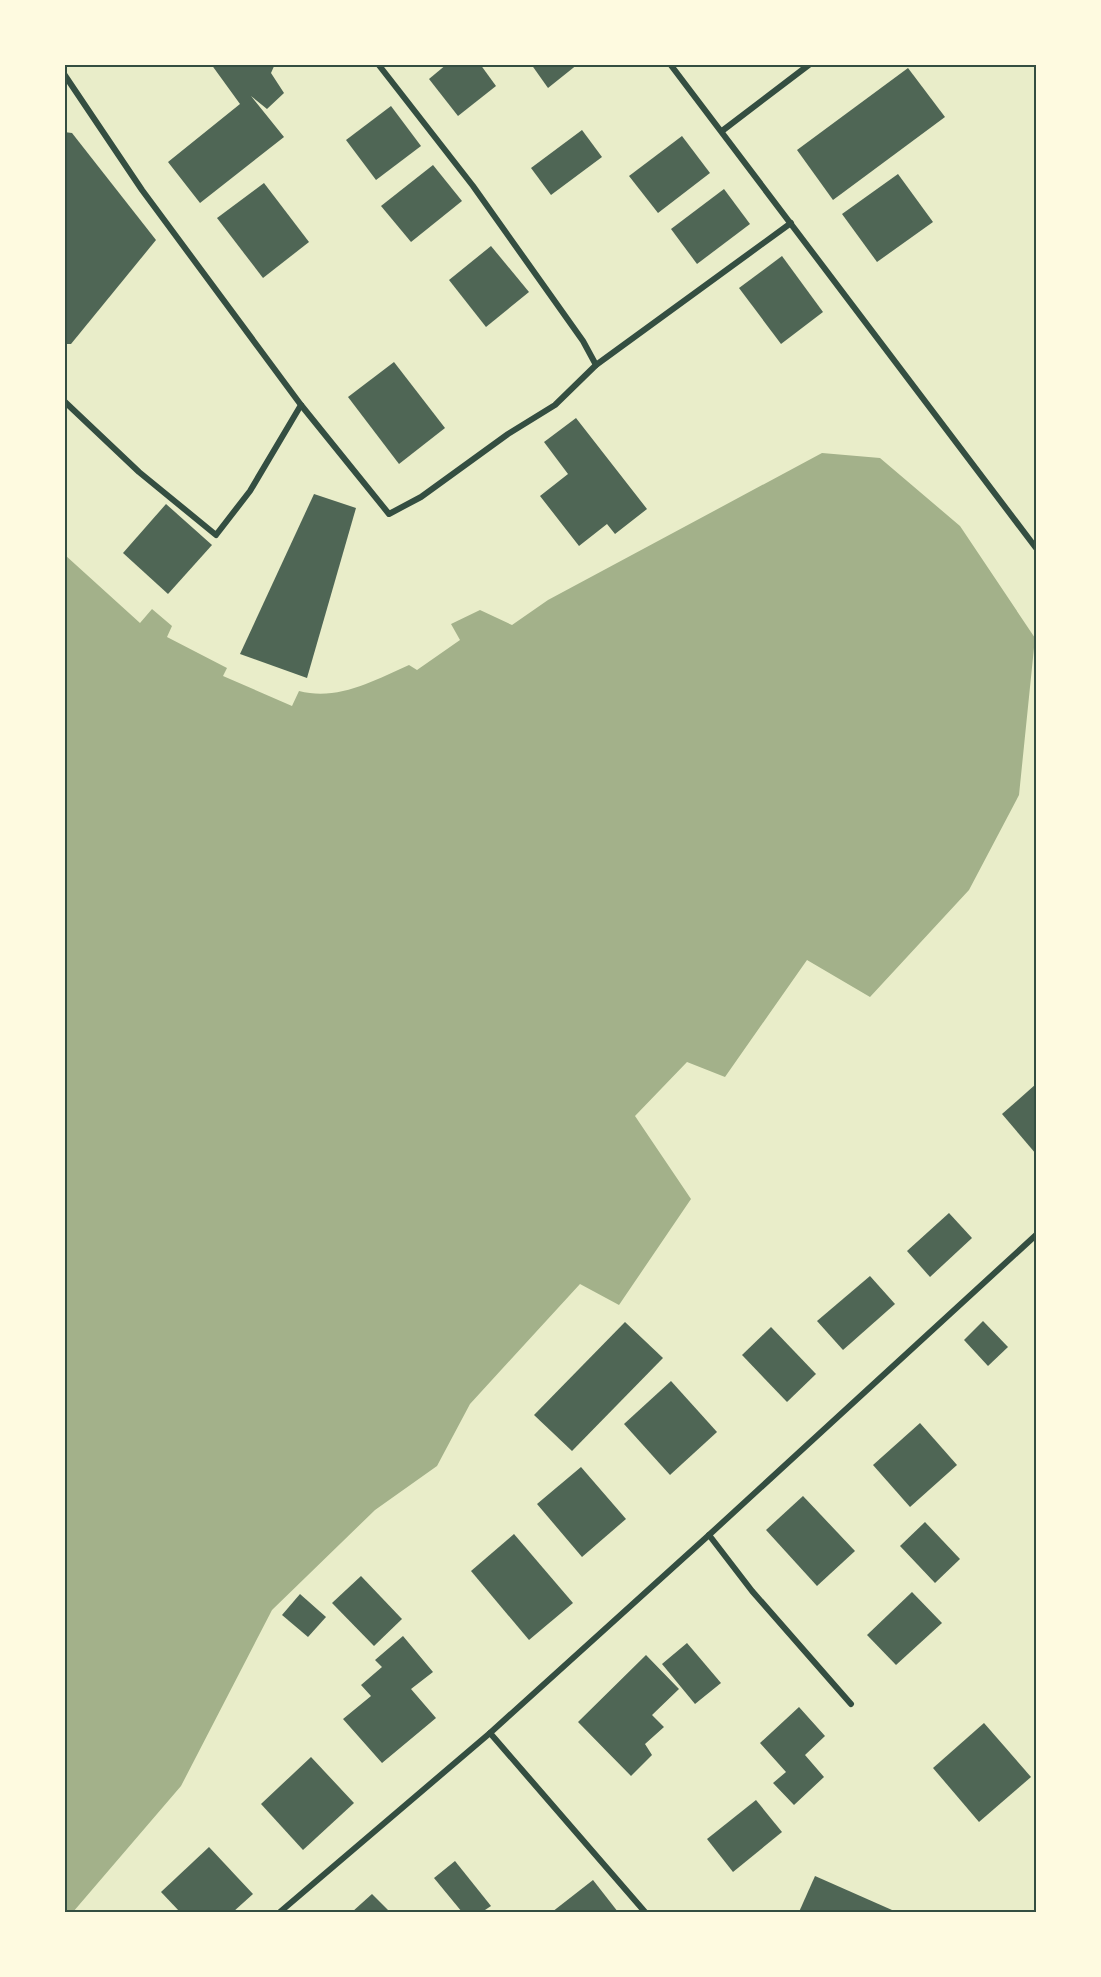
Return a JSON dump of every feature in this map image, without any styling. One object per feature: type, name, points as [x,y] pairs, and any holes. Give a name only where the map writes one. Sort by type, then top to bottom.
[{"type":"street","points":[[378,64],[473,186],[583,341],[596,365]]},
{"type":"street","points":[[670,64],[1036,548]]},
{"type":"street","points":[[722,131],[810,64]]},
{"type":"street","points":[[64,74],[142,190],[301,405],[389,514],[421,497],[508,434],[555,405],[596,365],[791,224]]},
{"type":"street","points":[[64,401],[139,472],[216,535],[250,491],[301,405]]},
{"type":"street","points":[[280,1912],[490,1733],[1036,1235]]},
{"type":"street","points":[[709,1535],[752,1591],[851,1704]]},
{"type":"street","points":[[490,1733],[645,1912]]},
{"type":"shaded area","points":[[822,453],[880,458],[960,526],[1035,638],[1019,795],[969,890],[870,997],[807,960],[725,1077],[687,1062],[635,1116],[691,1199],[619,1305],[580,1284],[470,1404],[437,1466],[375,1510],[272,1610],[181,1786],[73,1912],[65,1912],[65,555],[140,623],[152,609],[172,626],[167,637],[227,668],[223,676],[292,706],[299,691],[328,693],[341,691],[369,683],[409,665],[417,670],[460,640],[451,624],[480,610],[512,625],[548,600]]},
{"type":"building","points":[[211,64],[275,64],[271,73],[284,93],[267,109],[251,96],[284,137],[200,203],[168,162],[240,104]]},
{"type":"building","points":[[447,64],[480,64],[496,86],[458,116],[429,79]]},
{"type":"building","points":[[531,64],[578,64],[548,88]]},
{"type":"building","points":[[908,68],[945,117],[833,200],[797,150]]},
{"type":"building","points":[[391,106],[421,146],[376,180],[346,140]]},
{"type":"building","points":[[582,130],[602,157],[551,195],[531,168]]},
{"type":"building","points":[[64,132],[72,133],[156,240],[71,344],[64,344]]},
{"type":"building","points":[[682,136],[710,173],[658,213],[629,176]]},
{"type":"building","points":[[433,165],[462,201],[411,242],[381,206]]},
{"type":"building","points":[[898,174],[933,222],[877,262],[842,214]]},
{"type":"building","points":[[264,183],[309,242],[263,278],[217,218]]},
{"type":"building","points":[[724,189],[750,224],[697,264],[671,229]]},
{"type":"building","points":[[491,246],[529,292],[486,327],[449,280]]},
{"type":"building","points":[[782,256],[823,312],[781,344],[739,288]]},
{"type":"building","points":[[394,362],[445,428],[399,464],[348,397]]},
{"type":"building","points":[[576,418],[647,509],[615,534],[607,524],[579,546],[540,496],[568,474],[544,442]]},
{"type":"building","points":[[314,494],[356,508],[307,678],[240,654]]},
{"type":"building","points":[[166,504],[212,545],[168,594],[123,553]]},
{"type":"building","points":[[1036,1084],[1036,1154],[1002,1114]]},
{"type":"building","points":[[949,1213],[972,1238],[930,1277],[907,1251]]},
{"type":"building","points":[[870,1276],[895,1304],[843,1350],[817,1321]]},
{"type":"building","points":[[983,1321],[1008,1347],[988,1366],[964,1340]]},
{"type":"building","points":[[625,1322],[663,1358],[572,1451],[534,1415]]},
{"type":"building","points":[[771,1327],[816,1374],[787,1402],[742,1355]]},
{"type":"building","points":[[671,1381],[717,1432],[670,1475],[624,1424]]},
{"type":"building","points":[[920,1423],[957,1465],[910,1507],[873,1465]]},
{"type":"building","points":[[581,1467],[626,1519],[582,1557],[537,1504]]},
{"type":"building","points":[[803,1496],[855,1551],[817,1586],[766,1530]]},
{"type":"building","points":[[925,1522],[960,1559],[935,1583],[900,1546]]},
{"type":"building","points":[[514,1534],[573,1603],[529,1640],[471,1571]]},
{"type":"building","points":[[361,1576],[402,1619],[374,1646],[332,1603]]},
{"type":"building","points":[[912,1592],[942,1623],[896,1665],[867,1635]]},
{"type":"building","points":[[300,1594],[326,1617],[308,1637],[282,1615]]},
{"type":"building","points":[[403,1636],[433,1672],[411,1689],[436,1718],[382,1763],[343,1719],[371,1696],[361,1685],[382,1667],[375,1660]]},
{"type":"building","points":[[687,1643],[721,1683],[695,1704],[662,1664]]},
{"type":"building","points":[[646,1655],[679,1689],[652,1715],[664,1727],[645,1744],[652,1755],[631,1776],[578,1722]]},
{"type":"building","points":[[799,1707],[825,1736],[805,1755],[824,1777],[794,1805],[773,1783],[786,1772],[760,1743]]},
{"type":"building","points":[[984,1723],[1031,1777],[979,1822],[933,1768]]},
{"type":"building","points":[[311,1757],[354,1803],[303,1850],[261,1804]]},
{"type":"building","points":[[756,1800],[782,1832],[733,1872],[707,1839]]},
{"type":"building","points":[[209,1847],[253,1894],[233,1912],[180,1912],[161,1892]]},
{"type":"building","points":[[455,1861],[491,1906],[482,1912],[462,1912],[434,1878]]},
{"type":"building","points":[[815,1876],[892,1910],[891,1912],[799,1912]]},
{"type":"building","points":[[593,1880],[618,1912],[552,1912]]},
{"type":"building","points":[[372,1894],[390,1912],[352,1912]]}]
